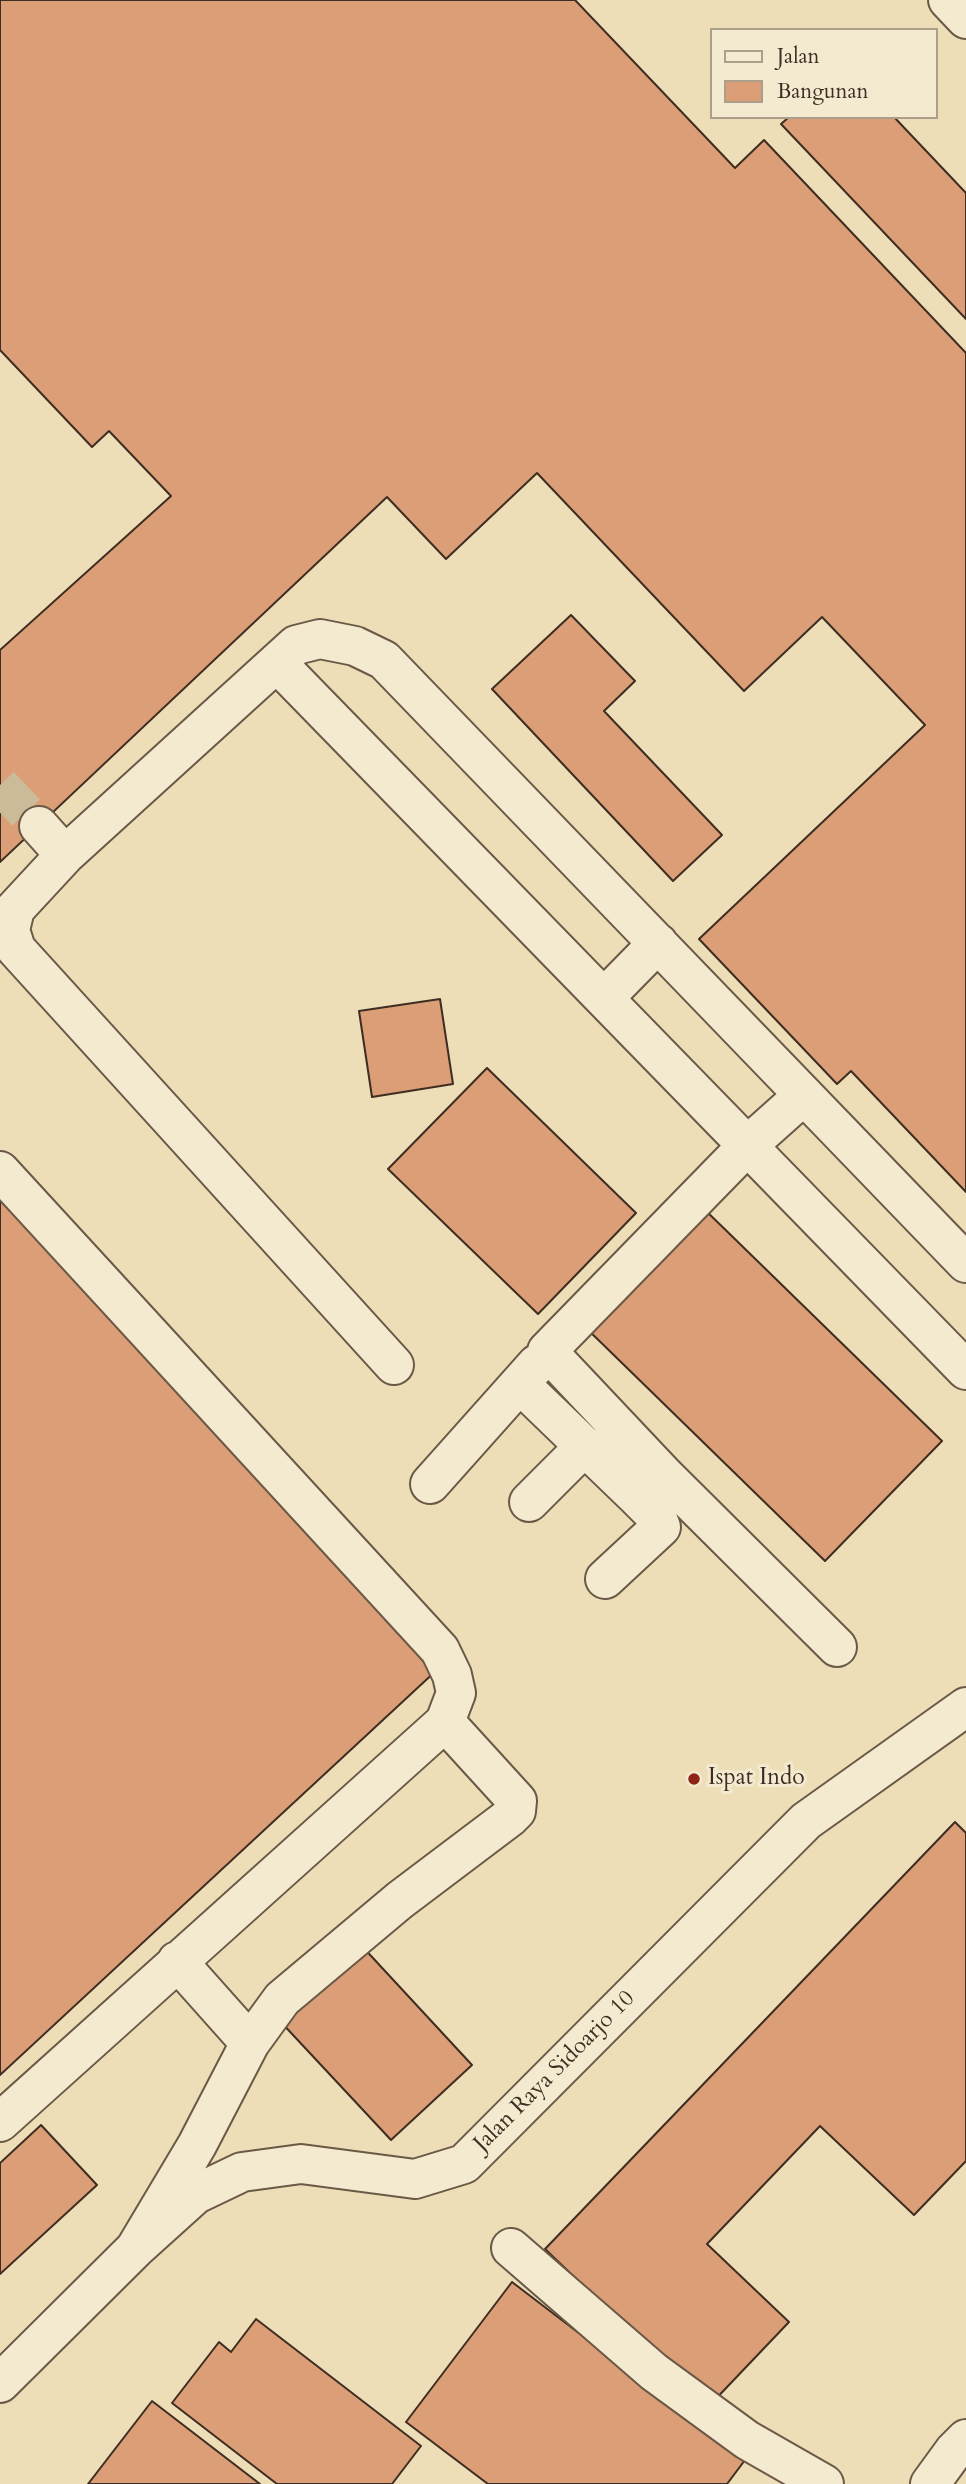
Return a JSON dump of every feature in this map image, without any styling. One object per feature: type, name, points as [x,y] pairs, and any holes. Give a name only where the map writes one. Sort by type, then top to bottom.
[{"type":"street","points":[[948,0],[966,19]]},
{"type":"street","points":[[394,1365],[16,949],[10,930],[15,908],[65,855],[296,645],[320,639],[355,646],[384,660],[966,1263]]},
{"type":"street","points":[[277,663],[966,1370]]},
{"type":"street","points":[[38,826],[65,855]]},
{"type":"street","points":[[604,999],[658,943]]},
{"type":"street","points":[[430,1484],[547,1351],[747,1146],[804,1095]]},
{"type":"street","points":[[0,1171],[440,1650],[452,1675],[456,1693],[445,1722],[0,2122]]},
{"type":"street","points":[[547,1351],[650,1486],[661,1527],[605,1578]]},
{"type":"street","points":[[520,1384],[585,1446],[650,1486],[837,1647]]},
{"type":"street","points":[[529,1502],[585,1446]]},
{"type":"street","name":"Jalan Raya Sidoarjo 10","points":[[0,2384],[135,2249],[196,2194],[242,2172],[301,2164],[415,2179],[464,2164],[806,1821],[966,1707]]},
{"type":"street","points":[[135,2249],[197,2145],[250,2043],[282,1999],[400,1900],[516,1811],[517,1801],[445,1722]]},
{"type":"street","points":[[177,1961],[250,2043]]},
{"type":"street","points":[[511,2248],[654,2372],[747,2440],[824,2484]]},
{"type":"street","points":[[930,2484],[966,2439]]},
{"type":"building","points":[[0,0],[575,0],[735,168],[764,140],[966,353],[966,1192],[851,1071],[837,1084],[699,939],[925,725],[822,617],[744,691],[537,473],[446,559],[387,497],[0,862],[0,650],[171,496],[109,431],[92,447],[0,350]]},
{"type":"building","points":[[787,119],[896,119],[966,193],[966,319],[781,124]]},
{"type":"building","points":[[571,615],[635,681],[604,711],[722,835],[673,881],[492,689]]},
{"type":"building","points":[[440,999],[453,1084],[372,1097],[359,1011]]},
{"type":"building","points":[[487,1068],[636,1213],[538,1314],[388,1169]]},
{"type":"building","points":[[0,1197],[439,1668],[0,2075]]},
{"type":"building","points":[[700,1205],[942,1441],[825,1561],[583,1325]]},
{"type":"building","points":[[955,1822],[966,1833],[966,2161],[914,2215],[820,2126],[707,2244],[789,2322],[709,2406],[545,2249]]},
{"type":"building","points":[[360,1944],[472,2065],[391,2140],[279,2020]]},
{"type":"building","points":[[41,2125],[97,2185],[0,2274],[0,2163]]},
{"type":"building","points":[[512,2282],[745,2460],[727,2484],[488,2484],[406,2422]]},
{"type":"building","points":[[256,2319],[421,2446],[392,2484],[277,2484],[172,2403],[219,2342],[231,2352]]},
{"type":"building","points":[[152,2401],[260,2484],[88,2484]]},
{"type":"tunnel","points":[[0,785],[39,826]]},
{"type":"place","name":"Ispat Indo","points":[[694,1779]]}]
